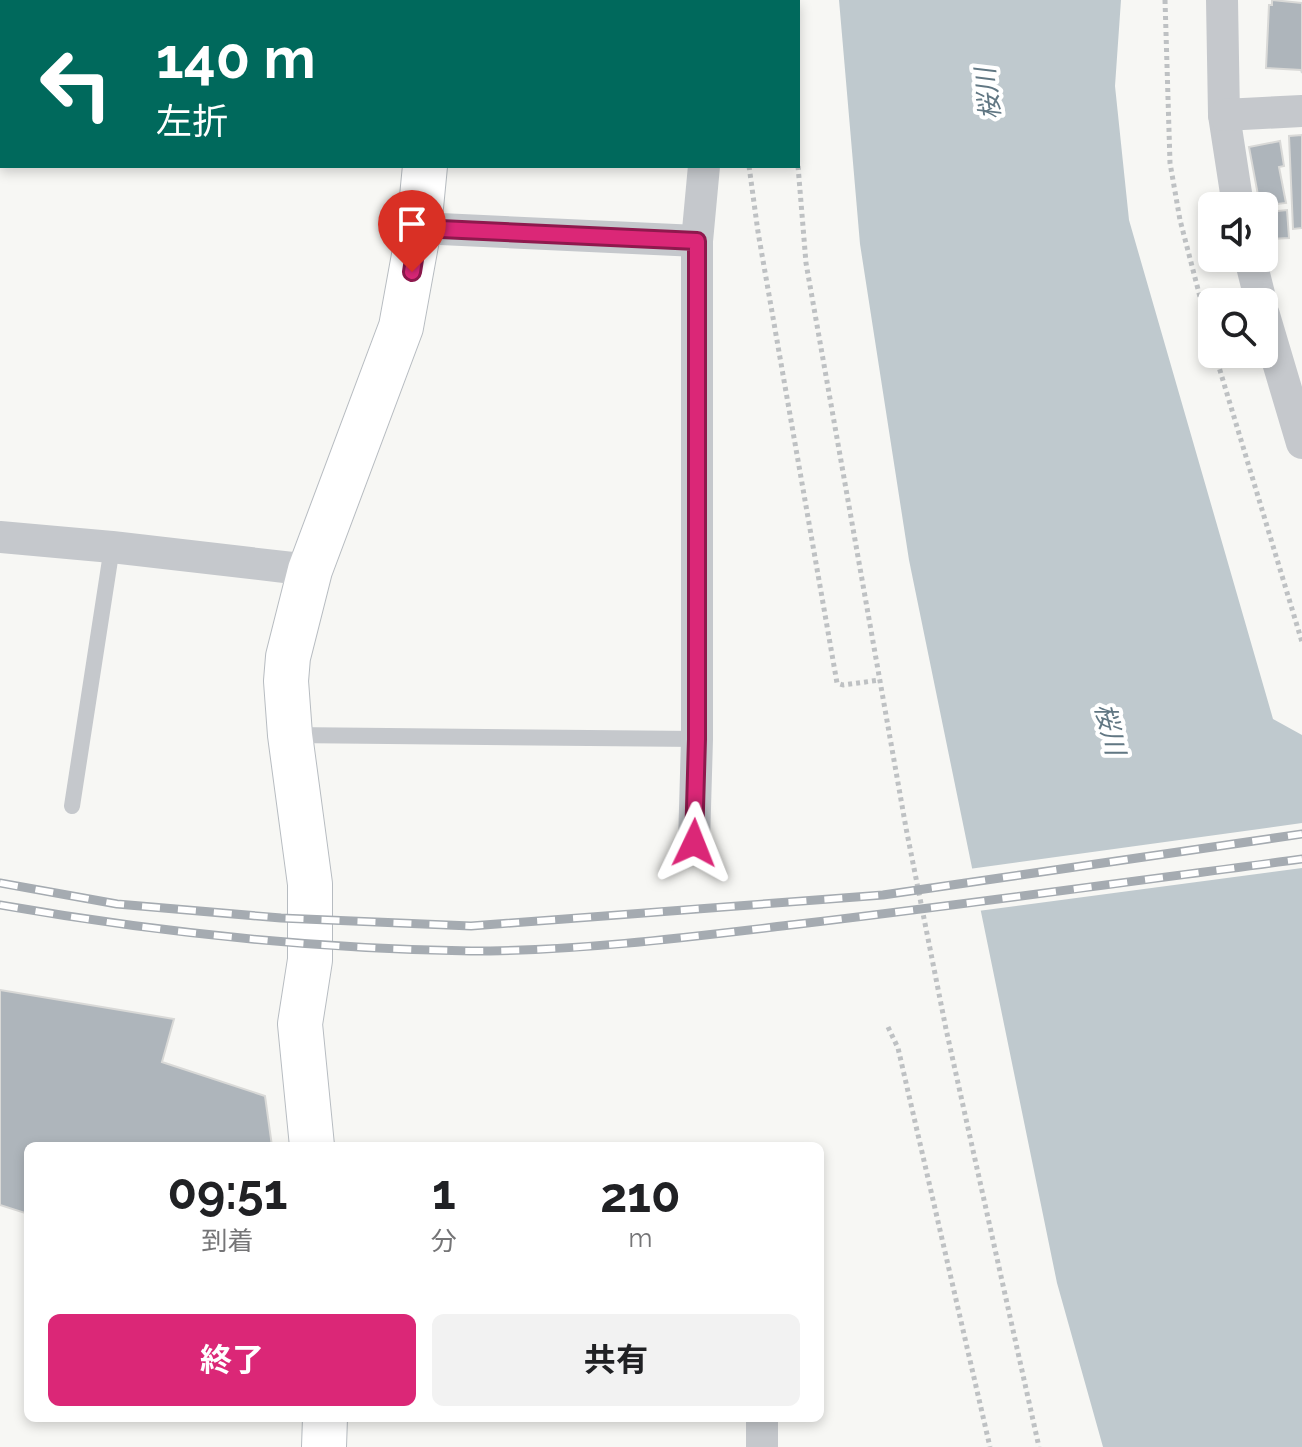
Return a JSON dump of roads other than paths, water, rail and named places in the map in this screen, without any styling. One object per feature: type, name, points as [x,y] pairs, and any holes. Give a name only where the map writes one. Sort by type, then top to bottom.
[{"type":"street","points":[[1222,0],[1224,115],[1235,192]]},
{"type":"street","points":[[1224,115],[1302,111]]},
{"type":"street","points":[[312,1142],[300,1024],[310,960],[310,884],[290,735],[286,681],[288,657],[310,570],[401,327],[419,228],[425,168]]},
{"type":"street","points":[[694,843],[697,739],[697,241],[704,168]]},
{"type":"street","points":[[419,228],[697,241]]},
{"type":"street","points":[[1278,361],[1300,433]]},
{"type":"street","points":[[0,537],[310,570]]},
{"type":"street","points":[[324,1447],[325,1422]]},
{"type":"street","points":[[762,1422],[762,1447]]},
{"type":"lane","points":[[72,806],[112,547]]},
{"type":"lane","points":[[290,735],[697,739]]},
{"type":"water","name":"桜川","points":[[839,0],[1121,0],[1115,86],[1129,220],[1273,719],[1302,735],[1302,1447],[1103,1447],[1057,1283],[909,560],[860,244]]},
{"type":"railway","points":[[0,883],[117,904],[281,918],[471,926],[883,895],[1302,834]]},
{"type":"railway","points":[[0,905],[176,931],[294,943],[412,950],[512,950],[717,934],[1302,859]]}]
